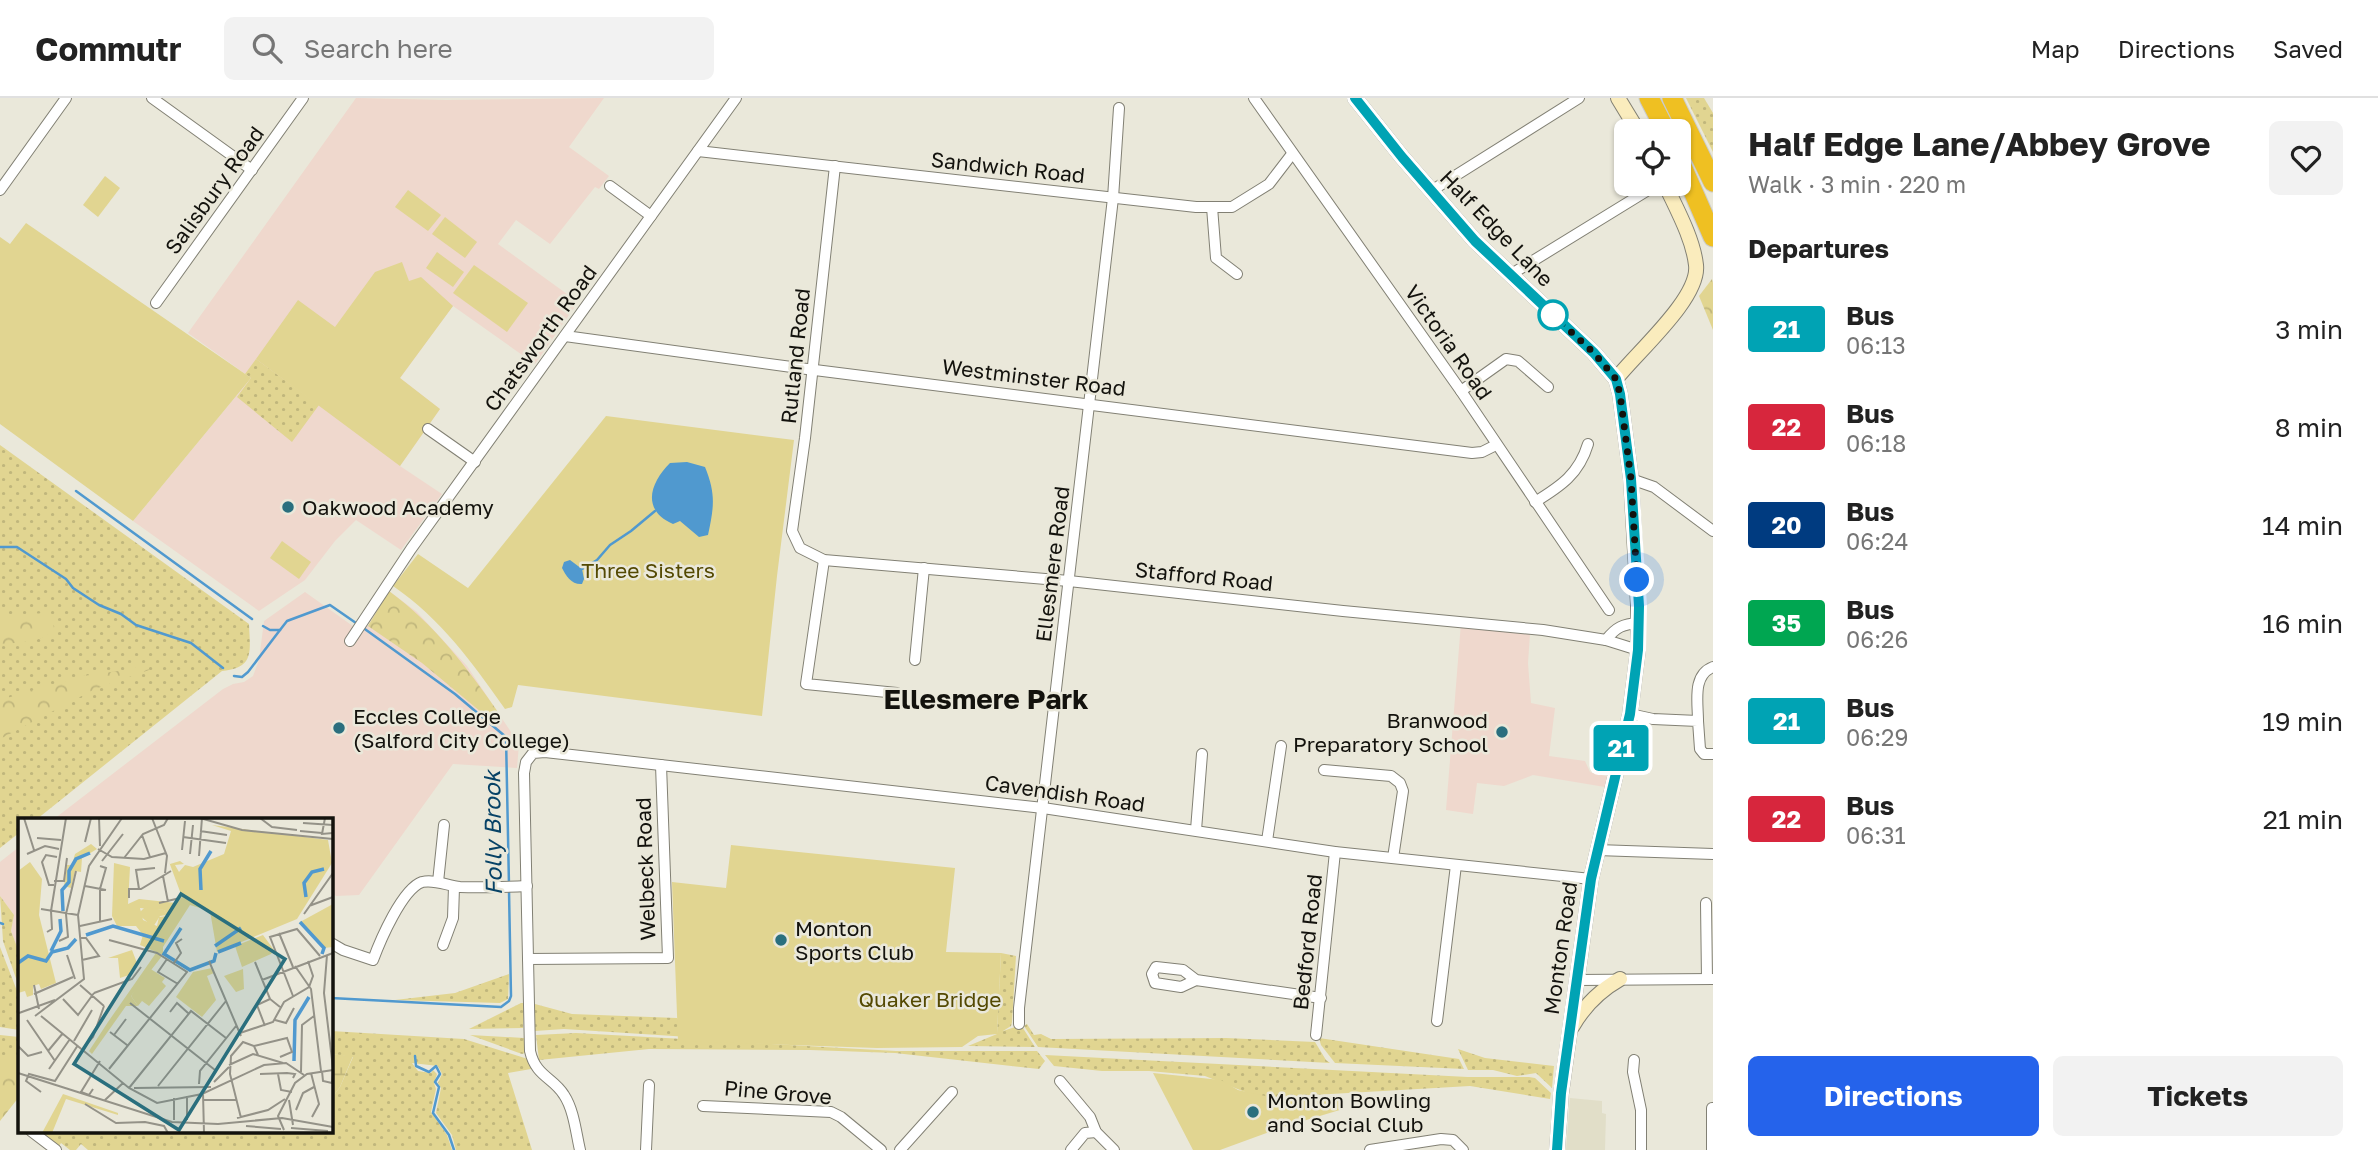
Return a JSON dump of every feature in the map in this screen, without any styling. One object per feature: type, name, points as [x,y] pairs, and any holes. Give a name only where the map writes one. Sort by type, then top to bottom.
[{"type":"highway","points":[[1649,98],[1660,119]]},
{"type":"highway","points":[[1672,98],[1713,182]]},
{"type":"highway","points":[[1691,186],[1713,237]]},
{"type":"main road","name":"Half Edge Lane","points":[[1355,98],[1475,241],[1594,353],[1616,379]]},
{"type":"main road","points":[[1618,98],[1631,119]]},
{"type":"main road","points":[[1616,379],[1682,303],[1694,283],[1697,269],[1694,254],[1670,196]]},
{"type":"main road","name":"Monton Road","points":[[1557,1150],[1569,1032],[1591,879],[1630,714],[1638,650],[1639,623],[1631,479],[1616,379]]},
{"type":"main road","points":[[1569,1032],[1583,1010],[1597,995],[1620,979]]},
{"type":"street","points":[[0,190],[66,98]]},
{"type":"street","points":[[152,98],[251,170]]},
{"type":"street","name":"Salisbury Road","points":[[156,303],[303,98]]},
{"type":"street","name":"Chatsworth Road","points":[[352,637],[411,549],[736,98]]},
{"type":"street","name":"Victoria Road","points":[[1254,98],[1461,391],[1609,610]]},
{"type":"street","points":[[1431,191],[1579,98]]},
{"type":"street","name":"Ellesmere Road","points":[[1019,1024],[1113,198],[1119,108]]},
{"type":"street","name":"Sandwich Road","points":[[698,151],[1212,207],[1232,207],[1269,184],[1293,154]]},
{"type":"street","name":"Rutland Road","points":[[800,548],[792,531],[835,166]]},
{"type":"street","points":[[610,186],[651,216]]},
{"type":"street","points":[[1510,275],[1638,196]]},
{"type":"street","points":[[1212,207],[1216,258],[1237,274]]},
{"type":"street","name":"Westminster Road","points":[[565,335],[813,370],[1472,453],[1482,452],[1496,445]]},
{"type":"street","points":[[1461,391],[1506,359],[1518,361],[1548,387]]},
{"type":"street","points":[[428,429],[475,463]]},
{"type":"street","points":[[1535,502],[1572,476],[1583,461],[1588,444]]},
{"type":"street","points":[[1631,479],[1654,487],[1713,531]]},
{"type":"street","name":"Stafford Road","points":[[800,548],[824,560],[1069,581],[1543,630],[1606,640],[1638,650]]},
{"type":"street","points":[[824,560],[806,684],[897,693]]},
{"type":"street","points":[[915,660],[924,568]]},
{"type":"street","points":[[1606,640],[1614,630],[1624,624],[1639,623]]},
{"type":"street","points":[[1713,667],[1706,670],[1700,678],[1698,721],[1700,749],[1704,754],[1713,754]]},
{"type":"street","points":[[1630,714],[1653,719],[1698,721]]},
{"type":"street","points":[[1267,841],[1281,746]]},
{"type":"street","name":"Cavendish Road","points":[[527,886],[524,773],[526,762],[533,753],[1043,807],[1335,852],[1591,879]]},
{"type":"street","points":[[1196,830],[1202,754]]},
{"type":"street","name":"Welbeck Road","points":[[528,959],[668,958],[662,765]]},
{"type":"street","points":[[1332,769],[1391,776],[1400,783],[1403,791],[1393,858]]},
{"type":"street","points":[[438,883],[444,825]]},
{"type":"street","points":[[1597,850],[1713,854]]},
{"type":"street","name":"Bedford Road","points":[[1316,1035],[1335,852]]},
{"type":"street","points":[[1434,1015],[1456,865]]},
{"type":"street","points":[[332,944],[371,964],[388,923],[410,893],[422,883],[454,887],[527,886],[531,1056],[539,1071],[559,1088],[567,1099],[580,1150]]},
{"type":"street","points":[[443,945],[453,918],[454,887]]},
{"type":"street","points":[[1577,980],[1710,979],[1706,903]]},
{"type":"street","points":[[1196,981],[1321,998]]},
{"type":"street","points":[[1633,1060],[1633,1072],[1642,1110],[1641,1150]]},
{"type":"street","points":[[1060,1081],[1090,1117],[1096,1132],[1114,1150]]},
{"type":"street","points":[[646,1150],[649,1084]]},
{"type":"street","points":[[900,1150],[952,1092]]},
{"type":"street","name":"Pine Grove","points":[[703,1106],[831,1112],[881,1150]]},
{"type":"street","points":[[1712,1108],[1712,1150]]},
{"type":"street","points":[[32,1132],[56,1150]]},
{"type":"street","points":[[1071,1150],[1085,1133],[1096,1132]]},
{"type":"street","points":[[1370,1150],[1441,1139],[1453,1140],[1463,1150]]},
{"type":"shaded area","points":[[356,98],[604,98],[569,147],[609,176],[599,189],[595,187],[550,244],[516,220],[498,244],[578,302],[535,364],[453,306],[400,378],[440,409],[400,466],[442,494],[401,550],[356,520],[335,541],[305,580],[259,611],[133,521],[251,378],[188,333]]},
{"type":"shaded area","name":"Eccles College (Salford City College)","points":[[389,591],[417,612],[467,666],[519,744],[517,768],[453,764],[359,895],[336,896],[332,893],[332,818],[55,818],[223,689],[253,676],[259,660],[264,621],[305,592],[357,629],[368,626]]},
{"type":"shaded area","name":"Branwood Preparatory School","points":[[1461,623],[1530,634],[1528,663],[1531,703],[1555,708],[1549,756],[1585,761],[1590,772],[1613,778],[1611,788],[1533,775],[1504,786],[1477,783],[1473,814],[1446,810]]},
{"type":"shaded area","points":[[18,848],[18,949],[11,931],[14,915],[0,896],[0,862]]},
{"type":"shaded area","points":[[1570,1098],[1602,1101],[1602,1113],[1606,1114],[1605,1150],[1566,1150]]},
{"type":"green space","points":[[1686,98],[1704,98],[1713,113],[1713,152]]},
{"type":"green space","points":[[105,176],[120,188],[98,217],[83,205]]},
{"type":"green space","points":[[408,190],[441,215],[428,231],[395,207]]},
{"type":"green space","points":[[445,217],[477,242],[465,258],[432,234]]},
{"type":"green space","points":[[26,223],[251,378],[133,521],[0,424],[0,237],[10,244]]},
{"type":"green space","points":[[437,252],[464,272],[453,287],[426,268]]},
{"type":"green space","points":[[402,262],[409,281],[421,277],[453,306],[400,378],[440,409],[400,466],[256,359],[298,300],[335,327],[375,272]]},
{"type":"green space","points":[[474,265],[528,303],[507,332],[453,293]]},
{"type":"green space","points":[[1712,279],[1713,283],[1713,330],[1699,296]]},
{"type":"green space","points":[[256,359],[319,405],[292,442],[237,397],[251,378],[245,374]]},
{"type":"green space","name":"Three Sisters","points":[[606,416],[794,440],[762,716],[518,685],[512,707],[505,709],[468,658],[441,627],[393,586],[418,554],[468,588]]},
{"type":"green space","points":[[0,445],[249,624],[250,650],[245,662],[240,666],[222,671],[38,818],[18,818],[18,834],[0,848]]},
{"type":"green space","points":[[282,541],[311,562],[299,579],[270,558]]},
{"type":"green space","points":[[389,591],[449,647],[498,712],[487,717],[422,663],[368,626]]},
{"type":"green space","points":[[0,613],[45,613],[52,619],[54,628],[37,640],[0,644]]},
{"type":"green space","points":[[143,663],[149,664],[149,670],[95,689],[0,739],[0,700],[83,676],[132,669]]},
{"type":"green space","name":"Monton Sports Club","points":[[731,845],[955,868],[946,952],[1001,953],[997,1034],[978,1036],[962,1047],[877,1048],[678,1041],[672,882],[726,888]]},
{"type":"green space","points":[[0,896],[14,915],[11,931],[18,949],[18,984],[3,941]]},
{"type":"green space","points":[[0,947],[18,993],[18,1030],[0,1027]]},
{"type":"green space","points":[[1001,953],[1016,956],[1012,1022],[1011,1026],[1003,1031],[1021,1025],[1035,1047],[968,1046],[997,1034]]},
{"type":"green space","points":[[509,974],[508,999],[500,1003],[395,1000],[455,993]]},
{"type":"green space","points":[[524,1003],[523,1028],[469,1029]]},
{"type":"green space","points":[[535,1004],[572,1014],[677,1018],[689,1037],[564,1029],[535,1031]]},
{"type":"green space","points":[[1027,1024],[1034,1035],[1041,1034],[1051,1039],[1226,1038],[1315,1042],[1330,1063],[1038,1047],[1024,1026]]},
{"type":"green space","points":[[332,1031],[464,1039],[528,1059],[531,1069],[508,1073],[532,1150],[456,1150],[452,1135],[436,1113],[441,1088],[438,1083],[442,1074],[438,1066],[412,1063],[418,1071],[431,1073],[433,1070],[437,1074],[431,1112],[447,1135],[452,1150],[88,1150],[81,1144],[76,1150],[70,1150],[61,1143],[58,1148],[36,1132],[332,1132],[332,1098],[340,1087],[353,1057],[332,1054]]},
{"type":"green space","points":[[576,1033],[896,1051],[1037,1051],[1045,1061],[1039,1069],[895,1053],[649,1049],[539,1060],[536,1035]]},
{"type":"green space","points":[[0,1035],[18,1037],[18,1055],[0,1055]]},
{"type":"green space","points":[[470,1035],[524,1038],[525,1053],[522,1054]]},
{"type":"green space","points":[[1319,1038],[1459,1059],[1464,1069],[1335,1063]]},
{"type":"green space","points":[[1458,1049],[1485,1058],[1554,1066],[1552,1088],[1536,1073],[1517,1076],[1493,1070],[1468,1070]]},
{"type":"green space","points":[[332,1054],[353,1056],[340,1087],[332,1098]]},
{"type":"green space","points":[[0,1055],[18,1055],[18,1098],[0,1121]]},
{"type":"green space","points":[[1045,1055],[1468,1077],[1529,1077],[1535,1078],[1551,1093],[1550,1099],[1470,1086],[1260,1098],[1205,1076],[1054,1066]]},
{"type":"green space","name":"Monton Bowling and Social Club","points":[[1153,1073],[1221,1080],[1238,1090],[1274,1098],[1340,1096],[1343,1109],[1220,1150],[1193,1150]]},
{"type":"water","points":[[687,462],[705,467],[709,477],[713,501],[708,535],[699,537],[680,521],[673,524],[656,511],[653,504],[654,487],[663,471],[670,463]]},
{"type":"water","points":[[570,560],[582,569],[582,584],[567,577],[562,568],[564,562]]},
{"type":"waterway","name":"Folly Brook","points":[[76,491],[252,619]]},
{"type":"waterway","points":[[582,569],[597,560],[610,545],[655,511]]},
{"type":"waterway","points":[[0,547],[17,547],[66,579],[73,588],[99,605],[121,614],[136,625],[191,643],[223,668]]},
{"type":"waterway","name":"Folly Brook","points":[[263,626],[270,630],[280,630],[287,621],[330,605],[356,623]]},
{"type":"waterway","name":"Folly Brook","points":[[362,627],[455,694],[506,737],[509,885]]},
{"type":"waterway","points":[[234,676],[242,677],[248,672],[280,630]]},
{"type":"waterway","name":"Folly Brook","points":[[332,998],[501,1007],[511,996],[509,891]]},
{"type":"waterway","name":"Folly Brook","points":[[415,1056],[416,1066],[429,1072],[436,1066],[440,1074],[435,1082],[439,1087],[433,1113],[449,1135],[454,1150]]},
{"type":"bus line","name":"21","points":[[1355,98],[1475,241],[1594,353],[1616,379],[1620,394],[1631,479],[1639,606],[1638,650],[1630,714],[1591,879],[1561,1093],[1557,1150]]},
{"type":"place","name":"Oakwood Academy","points":[[288,507]]},
{"type":"place","name":"Eccles College (Salford City College)","points":[[339,728]]},
{"type":"place","name":"Branwood Preparatory School","points":[[1502,732]]},
{"type":"place","name":"Monton Sports Club","points":[[781,940]]},
{"type":"place","name":"Monton Bowling and Social Club","points":[[1253,1112]]},
{"type":"district","name":"Ellesmere Park","points":[[986,698]]},
{"type":"route","points":[[1553,315],[1594,353],[1616,379],[1631,479],[1637,580]]},
{"type":"park label","name":"Quaker Bridge","points":[[930,999]]}]
